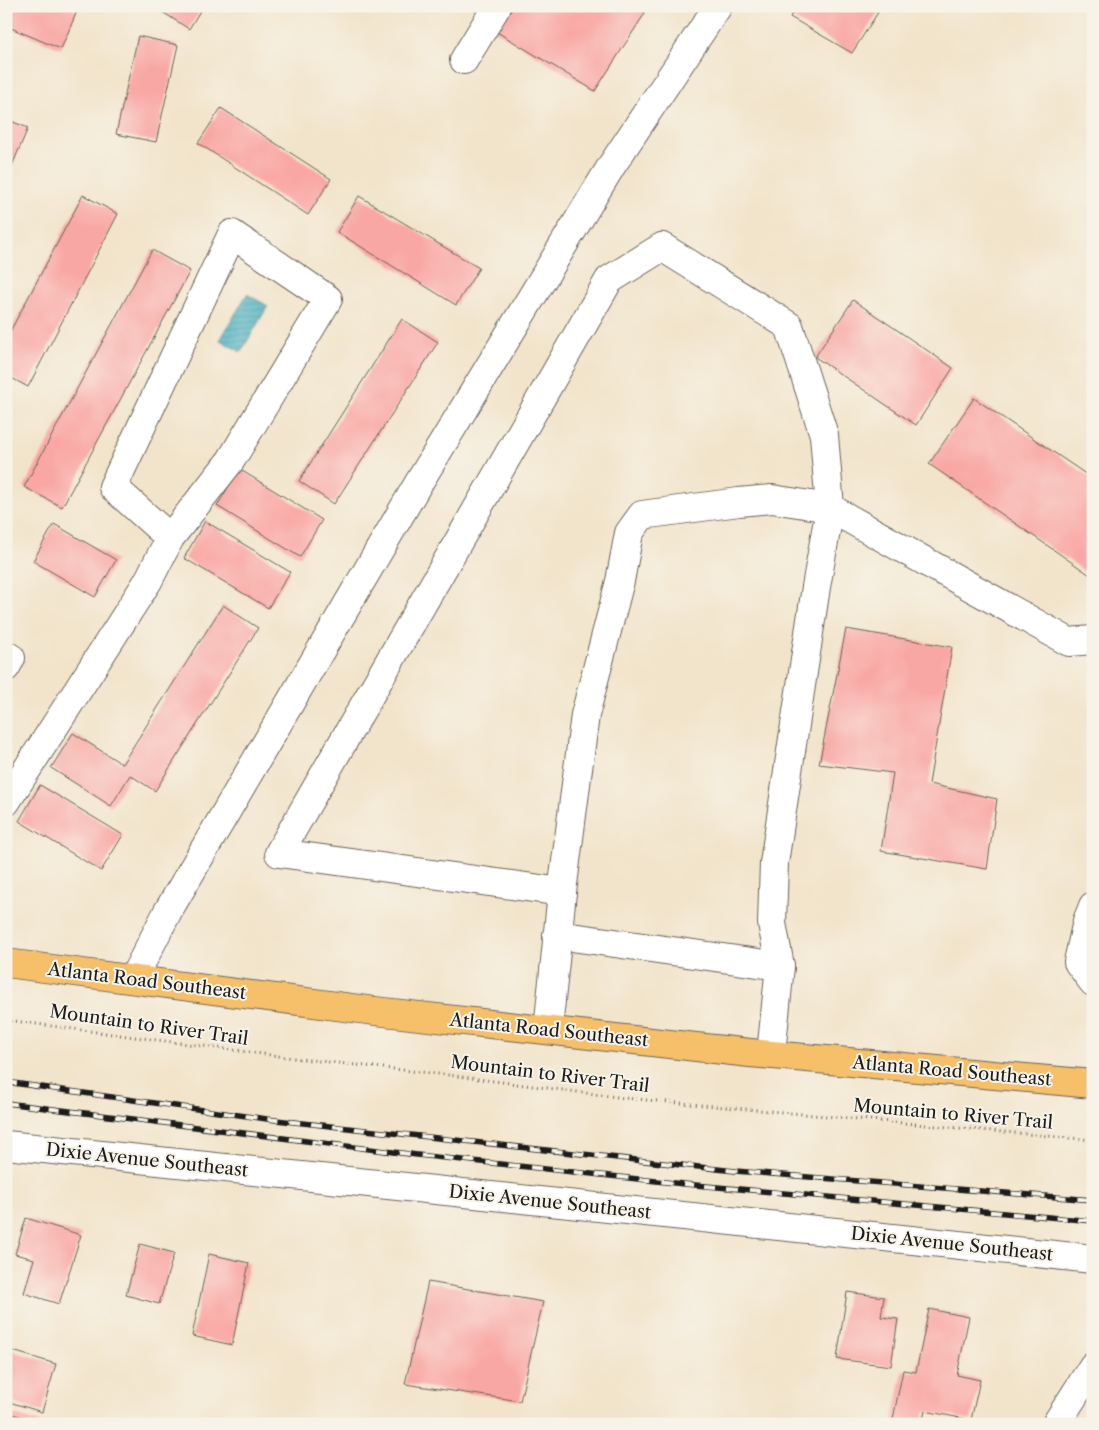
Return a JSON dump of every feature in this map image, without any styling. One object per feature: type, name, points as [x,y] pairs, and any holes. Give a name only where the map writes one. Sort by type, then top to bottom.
[{"type":"main road","name":"Atlanta Road Southeast","points":[[6,963],[375,1011],[771,1054],[1093,1084]]},
{"type":"street","points":[[464,60],[497,6]]},
{"type":"street","points":[[133,979],[168,911],[428,467],[612,165],[718,6]]},
{"type":"street","points":[[6,802],[148,581],[170,538],[231,460],[328,299],[232,234],[113,487],[170,538]]},
{"type":"street","points":[[562,892],[279,853],[610,280],[662,247],[789,326],[824,436],[830,508],[774,863],[772,923],[780,966],[771,1054]]},
{"type":"street","points":[[548,1030],[557,935],[584,715],[620,581],[629,533],[642,516],[772,499],[830,508],[1069,642],[1093,640]]},
{"type":"street","points":[[6,655],[11,658],[6,668]]},
{"type":"street","points":[[1093,906],[1087,920],[1078,962],[1093,982]]},
{"type":"street","points":[[557,935],[780,966]]},
{"type":"street","name":"Dixie Avenue Southeast","points":[[6,1145],[1093,1259]]},
{"type":"street","points":[[1056,1424],[1093,1366]]},
{"type":"path","name":"Mountain to River Trail","points":[[6,1020],[301,1059],[624,1098],[1093,1140]]},
{"type":"water","points":[[247,294],[268,306],[241,352],[220,340]]},
{"type":"building","points":[[6,6],[66,6],[77,11],[61,49],[6,26]]},
{"type":"building","points":[[153,6],[203,6],[189,29]]},
{"type":"building","points":[[505,6],[637,6],[645,13],[595,91],[492,29]]},
{"type":"building","points":[[797,6],[882,6],[852,53],[790,17]]},
{"type":"building","points":[[138,36],[178,45],[156,142],[116,134]]},
{"type":"building","points":[[221,108],[331,179],[308,215],[198,143]]},
{"type":"building","points":[[6,119],[28,128],[11,168],[6,167]]},
{"type":"building","points":[[83,195],[118,214],[28,387],[6,375],[6,339]]},
{"type":"building","points":[[359,196],[479,268],[456,305],[337,232]]},
{"type":"building","points":[[152,250],[190,271],[62,507],[24,487]]},
{"type":"building","points":[[853,300],[953,368],[916,425],[815,357]]},
{"type":"building","points":[[402,319],[438,342],[334,504],[299,481]]},
{"type":"building","points":[[974,398],[1093,479],[1093,577],[929,464]]},
{"type":"building","points":[[239,469],[322,520],[300,557],[217,506]]},
{"type":"building","points":[[205,521],[290,572],[268,608],[184,558]]},
{"type":"building","points":[[54,524],[116,560],[95,597],[33,561]]},
{"type":"building","points":[[223,605],[258,628],[155,791],[130,775],[111,806],[51,768],[73,733],[122,764]]},
{"type":"building","points":[[846,629],[952,647],[929,784],[997,799],[987,869],[881,851],[893,773],[819,764]]},
{"type":"building","points":[[40,785],[123,835],[101,871],[19,821]]},
{"type":"building","points":[[26,1218],[81,1235],[59,1304],[24,1293],[34,1259],[15,1254]]},
{"type":"building","points":[[140,1244],[174,1253],[159,1304],[126,1295]]},
{"type":"building","points":[[209,1254],[249,1263],[232,1345],[192,1336]]},
{"type":"building","points":[[428,1282],[543,1302],[520,1401],[405,1384]]},
{"type":"building","points":[[847,1292],[884,1297],[881,1317],[898,1319],[891,1366],[837,1359]]},
{"type":"building","points":[[929,1309],[969,1317],[957,1375],[980,1380],[971,1420],[925,1411],[922,1424],[892,1424],[903,1370],[916,1372]]},
{"type":"building","points":[[6,1349],[56,1364],[42,1412],[6,1401]]},
{"type":"building","points":[[6,1412],[41,1423],[41,1424],[6,1424]]},
{"type":"railway","points":[[6,1082],[267,1119],[735,1171],[1093,1200]]},
{"type":"railway","points":[[6,1103],[417,1155],[684,1184],[1093,1221]]}]
